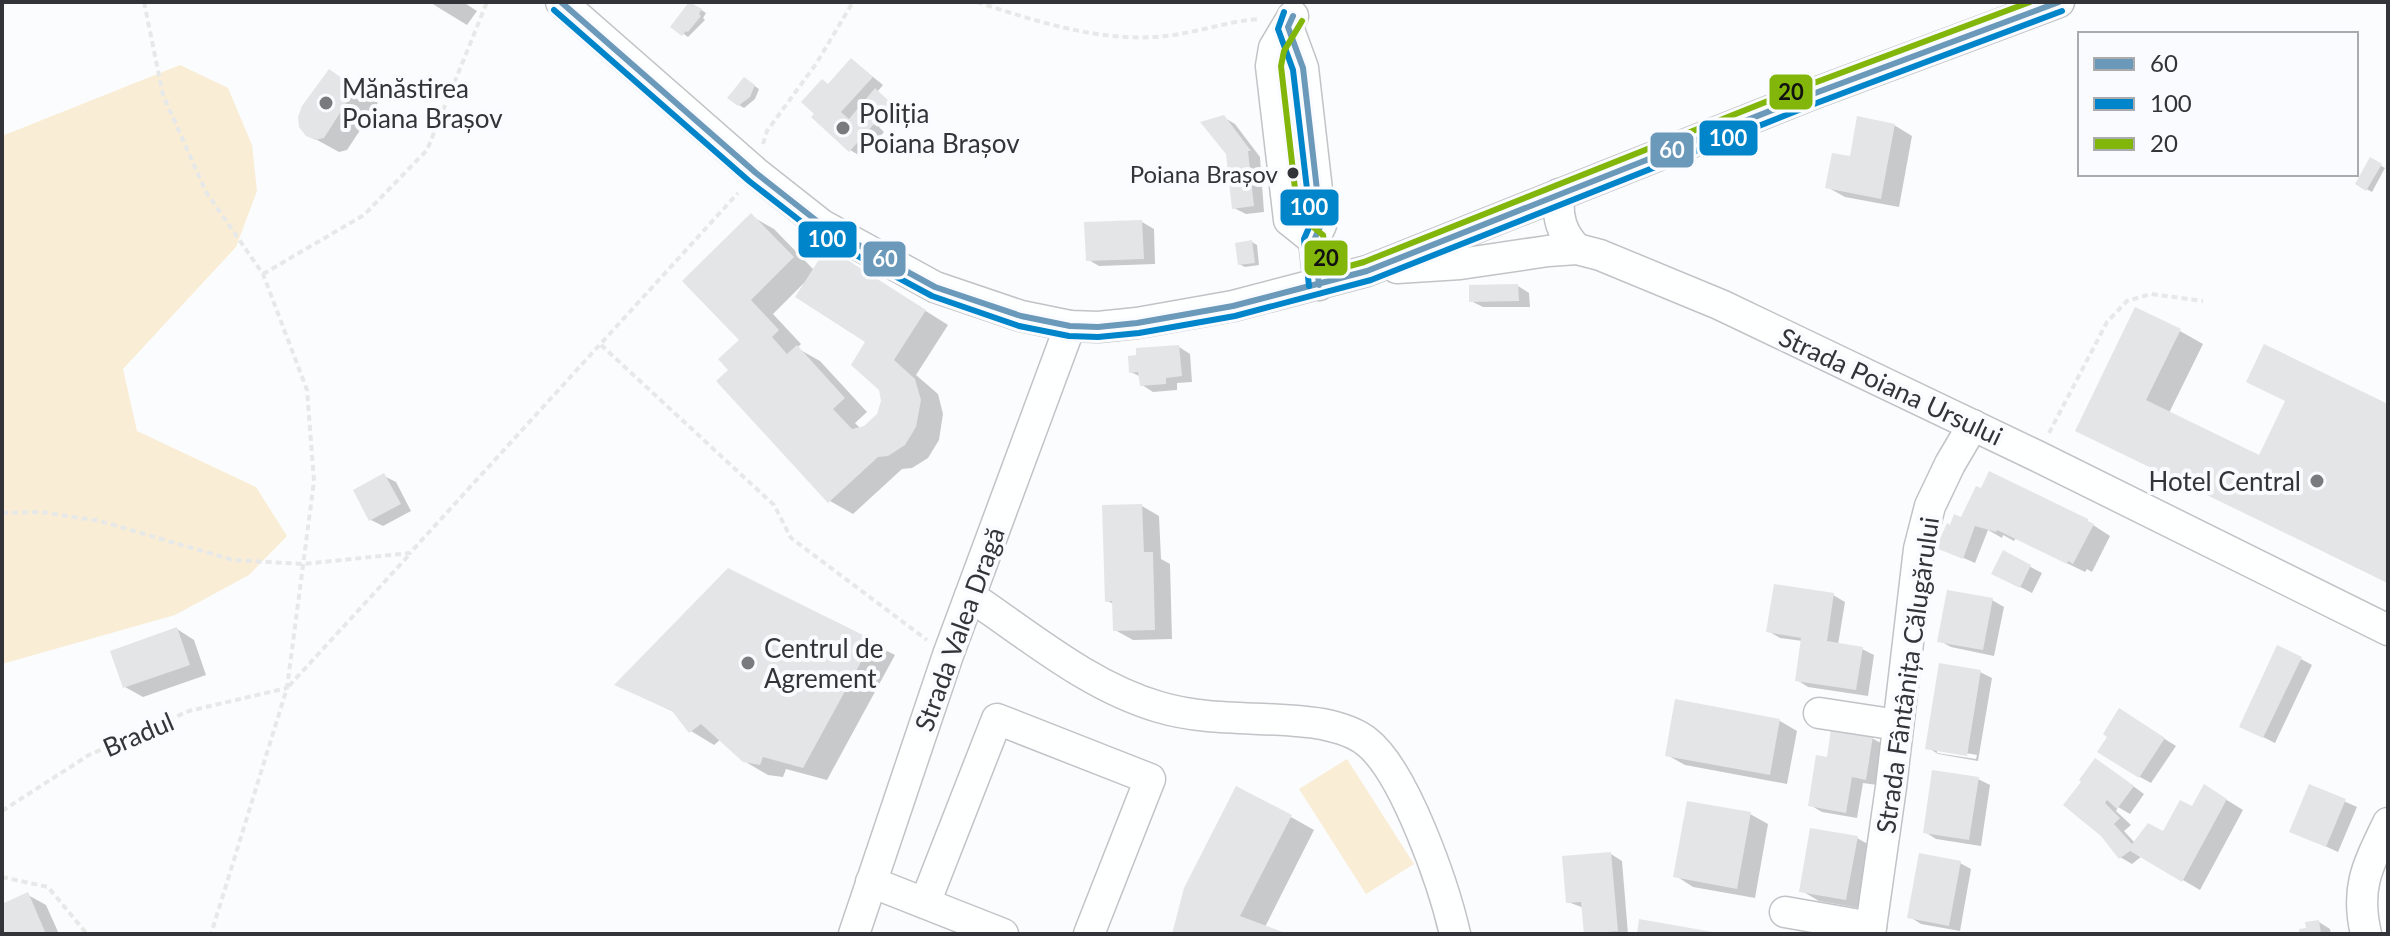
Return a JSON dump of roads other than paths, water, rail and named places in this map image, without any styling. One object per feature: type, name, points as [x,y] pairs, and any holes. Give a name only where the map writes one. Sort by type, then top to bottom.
[{"type":"street","points":[[561,2],[756,173],[822,225],[935,287],[992,307],[1070,326],[1098,327],[1181,316],[1367,271],[1810,95],[2059,2]]},
{"type":"street","points":[[1314,243],[1328,233],[1329,211],[1311,72],[1301,24],[1289,15],[1274,48],[1271,66],[1289,220],[1314,243],[1319,285]]},
{"type":"street","points":[[1559,194],[1561,226],[1577,249]]},
{"type":"street","name":"Strada Poiana Ursului","points":[[1367,271],[1460,264],[1577,249],[1600,255],[1721,305],[2037,456],[2388,630]]},
{"type":"street","name":"Strada Valea Dragă","points":[[852,932],[948,655],[1070,326]]},
{"type":"street","name":"Strada Fântânița Călugărului","points":[[1871,930],[1919,549],[1930,506],[1973,425]]},
{"type":"street","points":[[970,596],[1073,667],[1116,691],[1155,706],[1189,716],[1321,724],[1347,731],[1366,741],[1385,760],[1426,843],[1449,907],[1455,934]]},
{"type":"street","points":[[1819,713],[1898,725]]},
{"type":"street","points":[[925,903],[997,719],[1150,779],[1089,934]]},
{"type":"street","points":[[2366,934],[2360,909],[2362,890],[2368,866],[2388,823]]},
{"type":"street","points":[[871,882],[1003,934]]},
{"type":"street","points":[[1785,912],[1871,930]]},
{"type":"place","name":"Mănăstirea Poiana Brașov","points":[[326,103]]},
{"type":"place","name":"Poliția Poiana Brașov","points":[[843,128]]},
{"type":"place","name":"Poiana Brașov","points":[[1293,173]]},
{"type":"place","name":"Hotel Central","points":[[2317,481]]},
{"type":"place","name":"Centrul de Agrement","points":[[748,663]]}]
